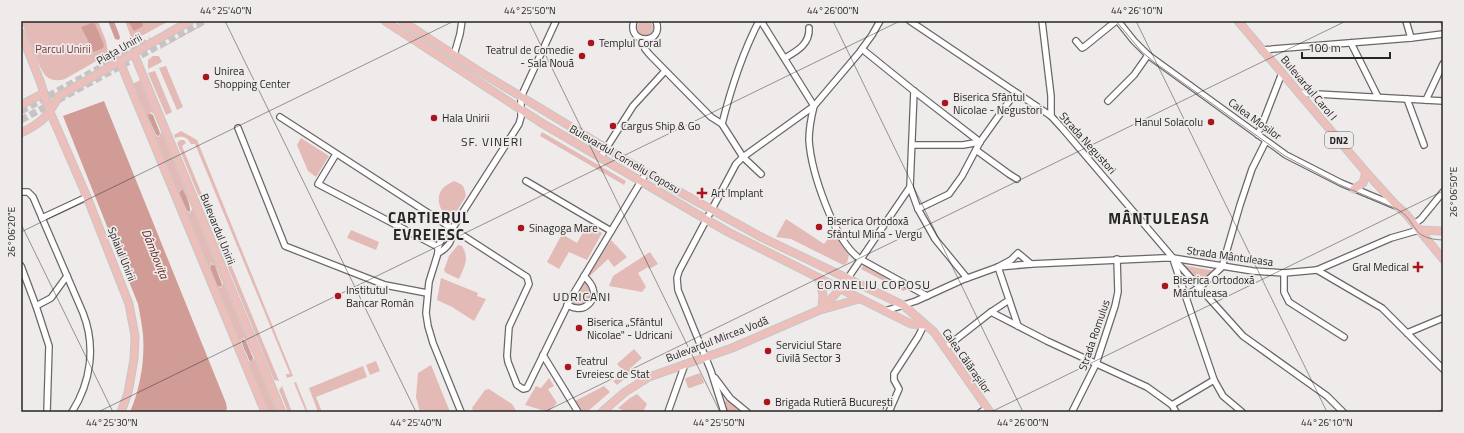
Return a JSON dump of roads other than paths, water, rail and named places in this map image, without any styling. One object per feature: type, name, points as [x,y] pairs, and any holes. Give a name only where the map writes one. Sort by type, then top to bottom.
[{"type":"main road","name":"Piața Unirii","points":[[59,96],[190,21]]},
{"type":"main road","name":"Bulevardul Corneliu Coposu","points":[[385,21],[540,122],[706,220],[885,311]]},
{"type":"main road","name":"Bulevardul Corneliu Coposu","points":[[402,21],[606,149],[711,210],[763,238],[903,305]]},
{"type":"main road","name":"Bulevardul Carol I","points":[[1238,21],[1366,172],[1398,207],[1404,211],[1443,259]]},
{"type":"main road","points":[[21,33],[36,69],[50,112]]},
{"type":"main road","name":"Bulevardul Unirii","points":[[134,54],[282,412]]},
{"type":"main road","points":[[120,62],[265,412]]},
{"type":"main road","points":[[21,105],[44,93],[59,96],[50,112],[41,122],[21,133]]},
{"type":"main road","name":"Splaiul Unirii","points":[[50,112],[121,280],[132,315],[134,359],[128,393],[121,412]]},
{"type":"main road","points":[[1354,189],[1362,183],[1366,172]]},
{"type":"main road","points":[[1416,227],[1443,231]]},
{"type":"main road","points":[[1434,248],[1443,248]]},
{"type":"main road","points":[[818,278],[823,295],[822,309],[859,298]]},
{"type":"main road","name":"Bulevardul Mircea Vodă","points":[[602,412],[624,392],[638,382],[656,374],[741,344],[822,309],[848,278]]},
{"type":"main road","name":"Calea Călărașilor","points":[[903,305],[924,325],[934,332],[986,411]]},
{"type":"main road","points":[[885,311],[911,324],[924,325]]},
{"type":"street","points":[[454,55],[462,21]]},
{"type":"street","points":[[462,412],[430,334],[426,313],[428,293],[432,272],[438,254],[438,247],[445,232],[452,229],[516,129],[520,121],[521,97],[556,21]]},
{"type":"street","points":[[634,21],[634,33],[643,39],[651,38],[656,33],[658,26],[656,21]]},
{"type":"street","points":[[722,124],[736,74],[747,44],[760,21],[814,106],[809,139],[815,170],[828,209],[838,231],[850,250],[860,259],[927,296]]},
{"type":"street","points":[[724,412],[711,371],[678,290],[677,282],[681,267],[733,168],[743,157],[814,106],[862,49],[880,21]]},
{"type":"street","name":"Strada Negustori","points":[[910,21],[1051,116],[1199,288],[1243,336],[1323,393],[1343,412]]},
{"type":"street","points":[[1042,21],[1052,103],[1051,116]]},
{"type":"street","points":[[1076,41],[1082,48],[1117,21]]},
{"type":"street","name":"Calea Moșilor","points":[[1117,21],[1148,55],[1286,155],[1307,167],[1354,189],[1398,207]]},
{"type":"street","points":[[1406,21],[1411,38]]},
{"type":"street","points":[[784,58],[805,44],[809,37],[809,28]]},
{"type":"street","points":[[1262,50],[1443,34]]},
{"type":"street","points":[[643,39],[646,52],[711,117],[722,124],[743,157],[761,174]]},
{"type":"street","points":[[1351,43],[1378,97]]},
{"type":"street","points":[[862,49],[980,142]]},
{"type":"street","points":[[1108,101],[1134,75],[1148,55]]},
{"type":"street","points":[[1426,100],[1443,64]]},
{"type":"street","points":[[600,158],[635,103],[665,71]]},
{"type":"street","points":[[1258,135],[1282,73]]},
{"type":"street","points":[[914,91],[910,186],[918,209],[935,239],[967,278]]},
{"type":"street","points":[[918,209],[949,194],[962,176],[980,142],[1015,93]]},
{"type":"street","points":[[1299,93],[1443,101]]},
{"type":"street","points":[[1407,99],[1424,144]]},
{"type":"street","points":[[280,117],[527,277],[529,284],[510,327],[507,356],[517,385],[523,389],[527,388],[567,305],[646,173]]},
{"type":"street","points":[[238,128],[285,246],[385,285],[428,293]]},
{"type":"street","points":[[1186,295],[1199,288],[1222,267],[1252,169],[1266,141]]},
{"type":"street","points":[[912,145],[962,145],[980,142]]},
{"type":"street","points":[[976,150],[1017,179]]},
{"type":"street","points":[[336,154],[318,184],[438,247]]},
{"type":"street","points":[[526,181],[611,231]]},
{"type":"street","points":[[848,278],[910,186]]},
{"type":"street","points":[[21,192],[28,192],[32,195],[68,276],[87,324],[90,363],[86,383],[72,412]]},
{"type":"street","points":[[1416,227],[1443,192]]},
{"type":"street","points":[[42,218],[87,197]]},
{"type":"street","name":"Strada Mântuleasa","points":[[998,267],[1117,259],[1173,258],[1253,272],[1317,270],[1416,227]]},
{"type":"street","points":[[438,254],[444,250],[451,241],[453,237],[452,229]]},
{"type":"street","name":"Strada Mântuleasa","points":[[885,311],[912,303],[967,278],[998,267],[1018,253],[1031,264]]},
{"type":"street","points":[[1173,258],[1214,380],[1223,396],[1242,412]]},
{"type":"street","name":"Strada Romulus","points":[[1072,412],[1096,364],[1117,299],[1117,259]]},
{"type":"street","points":[[21,266],[23,277],[36,306],[49,346],[47,412]]},
{"type":"street","points":[[998,267],[1018,326]]},
{"type":"street","points":[[1317,270],[1376,304],[1443,369]]},
{"type":"street","points":[[1284,272],[1284,292],[1288,302],[1344,337]]},
{"type":"street","points":[[36,306],[51,298],[68,276]]},
{"type":"street","points":[[567,305],[576,308],[583,308],[592,300],[594,291],[584,276]]},
{"type":"street","points":[[945,348],[1009,300]]},
{"type":"street","points":[[991,312],[1096,364],[1147,387],[1172,405],[1176,412]]},
{"type":"street","points":[[1407,333],[1443,318]]},
{"type":"street","points":[[889,412],[898,389],[894,380],[894,374],[919,336],[924,325]]},
{"type":"street","points":[[543,355],[578,412]]},
{"type":"street","points":[[668,412],[684,364]]},
{"type":"street","points":[[711,371],[730,398],[747,412]]},
{"type":"street","points":[[1172,405],[1214,380]]},
{"type":"street","points":[[721,404],[724,400],[730,398]]},
{"type":"water","points":[[108,21],[114,21],[120,37],[119,40],[115,39]]},
{"type":"water","points":[[128,21],[142,21],[143,26],[134,31]]},
{"type":"water","points":[[92,23],[95,24],[104,45],[103,48],[94,52],[81,27]]},
{"type":"water","name":"Dâmbovița","points":[[104,101],[226,403],[227,409],[224,412],[130,412],[139,384],[143,354],[143,335],[138,304],[63,116]]},
{"type":"water","points":[[149,113],[153,115],[160,133],[159,136],[156,135],[148,117]]},
{"type":"water","points":[[182,189],[188,200],[190,212],[187,211],[179,193]]},
{"type":"water","points":[[211,264],[215,266],[222,284],[221,287],[217,286],[210,268]]},
{"type":"water","points":[[242,339],[246,341],[253,358],[252,362],[249,360],[243,346]]},
{"type":"tunnel","points":[[21,120],[204,21]]},
{"type":"tunnel","points":[[21,111],[151,40]]},
{"type":"tram line","points":[[1116,21],[1141,51],[1154,62],[1285,156],[1338,184],[1397,209],[1404,214],[1419,233],[1425,237],[1443,240]]},
{"type":"place","name":"Templul Coral","points":[[591,43]]},
{"type":"place","name":"Teatrul de Comedie - Sala Nouă","points":[[582,56]]},
{"type":"place","name":"Unirea Shopping Center","points":[[206,77]]},
{"type":"place","name":"Biserica Sfântul Nicolae - Negustori","points":[[945,103]]},
{"type":"place","name":"Hala Unirii","points":[[434,118]]},
{"type":"place","name":"Hanul Solacolu","points":[[1211,122]]},
{"type":"place","name":"Cargus Ship & Go","points":[[613,126]]},
{"type":"place","name":"Art Implant","points":[[702,193]]},
{"type":"place","name":"Biserica Ortodoxă Sfântul Mina - Vergu","points":[[819,227]]},
{"type":"place","name":"Sinagoga Mare","points":[[521,228]]},
{"type":"place","name":"Gral Medical","points":[[1418,267]]},
{"type":"place","name":"Biserica Ortodoxă Mântuleasa","points":[[1165,286]]},
{"type":"place","name":"Institutul Bancar Român","points":[[338,296]]},
{"type":"place","name":"Biserica „Sfântul Nicolae\" - Udricani","points":[[579,328]]},
{"type":"place","name":"Serviciul Stare Civilă Sector 3","points":[[768,351]]},
{"type":"place","name":"Teatrul Evreiesc de Stat","points":[[568,367]]},
{"type":"place","name":"Brigada Rutieră București","points":[[767,402]]},
{"type":"district","name":"SF. VINERI","points":[[492,142]]},
{"type":"district","name":"MÂNTULEASA","points":[[1159,219]]},
{"type":"district","name":"CARTIERUL EVREIESC","points":[[429,226]]},
{"type":"district","name":"CORNELIU COPOSU","points":[[874,285]]},
{"type":"district","name":"UDRICANI","points":[[582,297]]},
{"type":"park label","name":"Parcul Unirii","points":[[63,49]]}]
